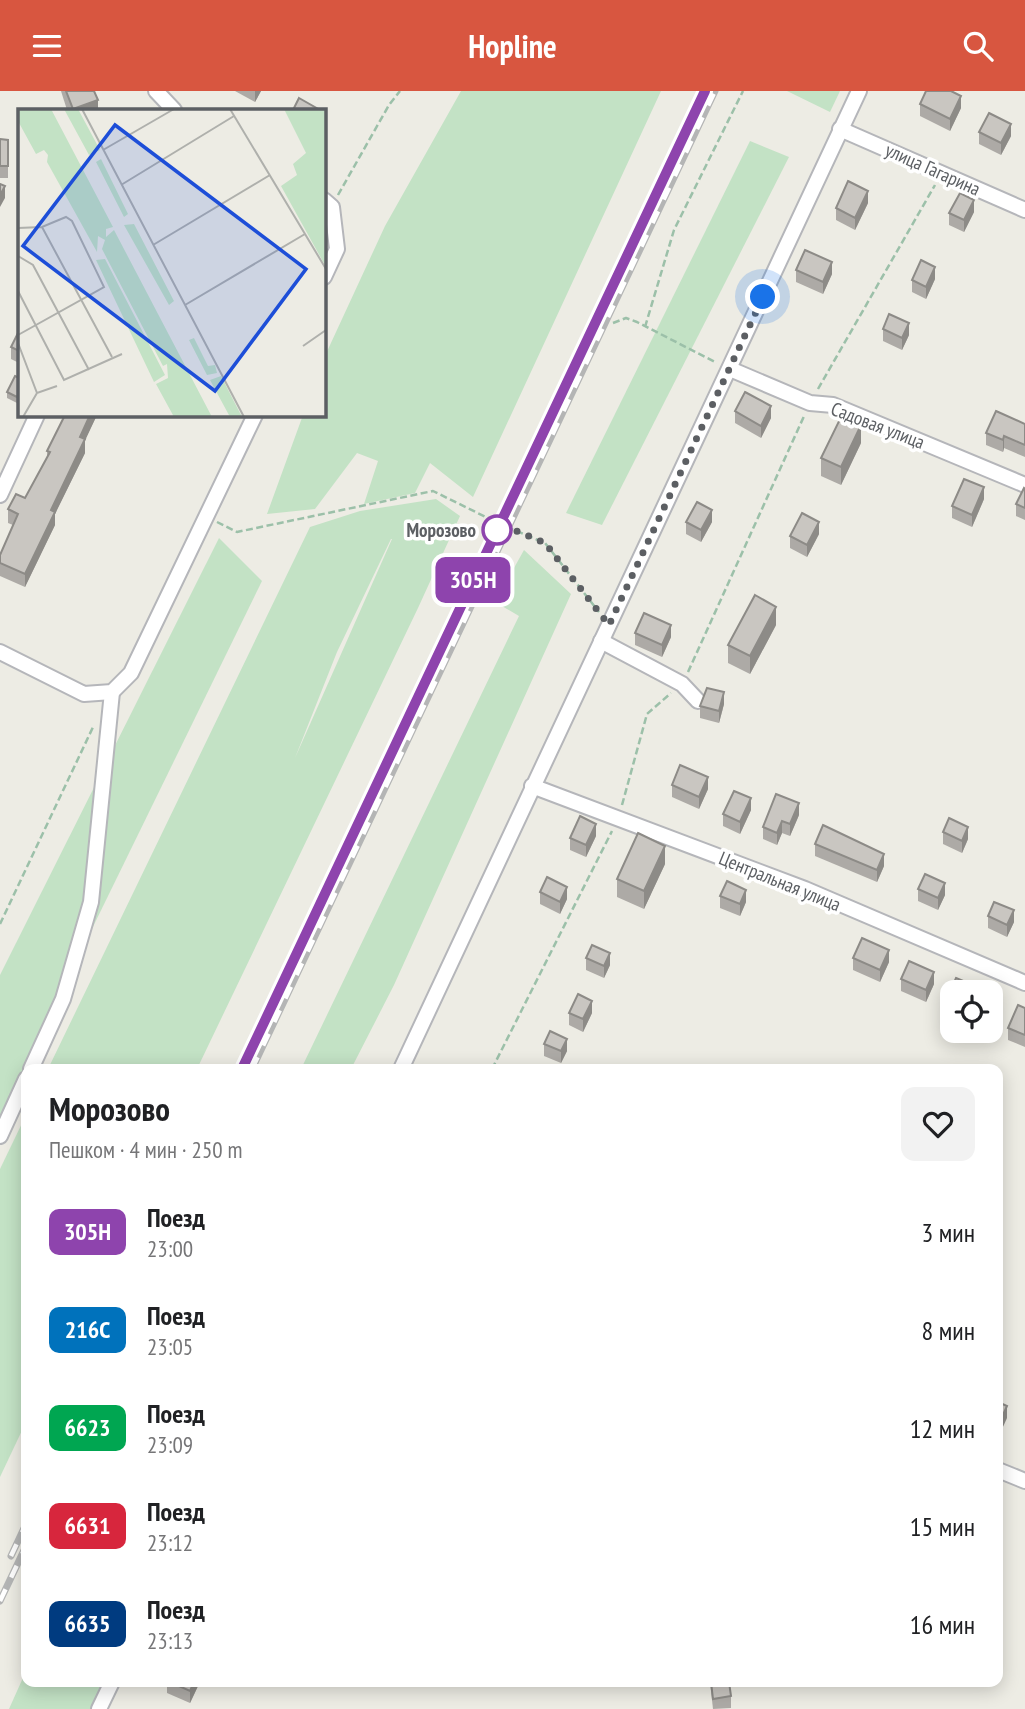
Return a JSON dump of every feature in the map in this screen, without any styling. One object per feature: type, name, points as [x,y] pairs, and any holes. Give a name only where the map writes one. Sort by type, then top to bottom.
[{"type":"street","points":[[156,91],[173,109]]},
{"type":"street","points":[[403,1064],[859,91]]},
{"type":"street","name":"улица Гагарина","points":[[840,129],[1025,210]]},
{"type":"street","points":[[326,273],[337,249],[328,203]]},
{"type":"street","name":"Садовая улица","points":[[730,369],[810,403],[833,405],[1025,485]]},
{"type":"street","points":[[0,495],[36,417]]},
{"type":"street","points":[[33,1064],[63,999],[91,902],[112,692],[131,673],[254,417]]},
{"type":"street","points":[[601,641],[682,684],[698,701]]},
{"type":"street","points":[[0,652],[84,694],[112,692]]},
{"type":"street","name":"Центральная улица","points":[[532,786],[805,889],[1025,983]]},
{"type":"street","points":[[0,1136],[21,1090]]},
{"type":"street","points":[[1003,1472],[1025,1481]]},
{"type":"street","points":[[99,1709],[110,1687]]},
{"type":"path","points":[[328,203],[400,91]]},
{"type":"path","points":[[645,327],[674,230],[743,91]]},
{"type":"path","points":[[495,1064],[618,820],[647,714],[682,684],[810,403],[942,173]]},
{"type":"path","points":[[614,323],[626,318],[730,369]]},
{"type":"path","points":[[205,515],[237,532],[433,491],[545,543],[609,625]]},
{"type":"path","points":[[0,924],[99,716]]},
{"type":"green space","points":[[461,91],[661,91],[473,497],[430,463],[415,493],[364,504],[378,461],[357,453],[315,509],[267,514],[302,417],[326,417],[326,354],[385,226]]},
{"type":"green space","points":[[787,91],[840,91],[830,112]]},
{"type":"green space","points":[[750,141],[789,157],[602,525],[566,513]]},
{"type":"green space","points":[[436,499],[460,516],[199,1064],[50,1064],[310,527],[360,511]],"holes":[[[392,539],[295,758],[337,652]]]},
{"type":"green space","points":[[219,538],[262,581],[26,1064],[21,1064],[21,1074],[0,1117],[0,975]]},
{"type":"green space","points":[[524,550],[571,594],[394,985],[354,1064],[303,1064],[519,616],[495,602]]},
{"type":"green space","points":[[21,1125],[21,1433],[0,1477],[0,1169]]},
{"type":"green space","points":[[21,1682],[21,1687],[101,1687],[90,1709],[9,1709]]},
{"type":"building","points":[[66,91],[94,91],[98,100],[73,109]]},
{"type":"building","points":[[926,91],[951,91],[961,96],[950,119],[920,104]]},
{"type":"building","points":[[299,98],[318,109],[294,109]]},
{"type":"building","points":[[989,113],[1011,124],[1001,143],[979,132]]},
{"type":"building","points":[[0,139],[8,140],[8,166],[0,166]]},
{"type":"building","points":[[848,181],[868,191],[855,218],[836,208]]},
{"type":"building","points":[[960,193],[974,200],[964,220],[949,213]]},
{"type":"building","points":[[805,250],[832,262],[823,282],[796,270]]},
{"type":"building","points":[[921,260],[935,267],[926,287],[912,280]]},
{"type":"building","points":[[889,314],[909,323],[902,338],[883,329]]},
{"type":"building","points":[[18,333],[18,350],[11,347]]},
{"type":"building","points":[[15,376],[18,378],[17,397],[7,392]]},
{"type":"building","points":[[745,392],[771,406],[761,426],[735,411]]},
{"type":"building","points":[[996,411],[1025,424],[1025,445],[1004,436],[1003,440],[986,433]]},
{"type":"building","points":[[842,415],[861,425],[841,467],[821,458]]},
{"type":"building","points":[[64,417],[89,417],[80,437],[85,439],[51,510],[55,512],[25,574],[0,563],[0,555],[18,514],[8,509],[16,494],[25,498],[50,452],[47,451]]},
{"type":"building","points":[[964,479],[984,487],[972,515],[952,506]]},
{"type":"building","points":[[1025,489],[1025,508],[1016,504]]},
{"type":"building","points":[[697,502],[712,510],[701,530],[686,522]]},
{"type":"building","points":[[802,513],[819,522],[807,545],[790,536]]},
{"type":"building","points":[[755,595],[776,607],[750,656],[728,645]]},
{"type":"building","points":[[644,613],[671,625],[662,645],[635,633]]},
{"type":"building","points":[[707,688],[724,692],[719,711],[700,706]]},
{"type":"building","points":[[680,765],[708,777],[699,797],[672,785]]},
{"type":"building","points":[[734,791],[751,798],[740,822],[723,814]]},
{"type":"building","points":[[776,794],[799,803],[790,824],[782,821],[777,833],[763,827]]},
{"type":"building","points":[[580,816],[596,824],[586,845],[570,838]]},
{"type":"building","points":[[949,818],[968,827],[962,841],[943,832]]},
{"type":"building","points":[[823,825],[884,854],[877,870],[815,844]]},
{"type":"building","points":[[638,833],[665,846],[644,891],[617,879]]},
{"type":"building","points":[[925,874],[945,883],[938,898],[918,889]]},
{"type":"building","points":[[547,877],[567,887],[560,902],[540,892]]},
{"type":"building","points":[[727,881],[746,890],[740,904],[720,896]]},
{"type":"building","points":[[994,902],[1014,910],[1007,925],[988,916]]},
{"type":"building","points":[[862,938],[889,950],[880,970],[853,958]]},
{"type":"building","points":[[592,945],[610,953],[604,966],[586,958]]},
{"type":"building","points":[[909,961],[934,972],[926,990],[901,979]]},
{"type":"building","points":[[578,994],[592,1001],[583,1019],[569,1013]]},
{"type":"building","points":[[1018,1005],[1025,1008],[1025,1035],[1008,1028]]},
{"type":"building","points":[[550,1031],[567,1039],[561,1051],[544,1044]]},
{"type":"building","points":[[712,1687],[730,1687],[731,1696],[713,1699]]},
{"type":"railway","points":[[254,1064],[715,91]]},
{"type":"railway","points":[[11,1556],[21,1535]]},
{"type":"railway","points":[[0,1601],[21,1557]]},
{"type":"train","name":"305Н","points":[[244,1064],[705,91]]},
{"type":"place","name":"Морозово","points":[[497,530]]},
{"type":"route","points":[[497,530],[500,524],[545,543],[609,625],[763,297]]}]
